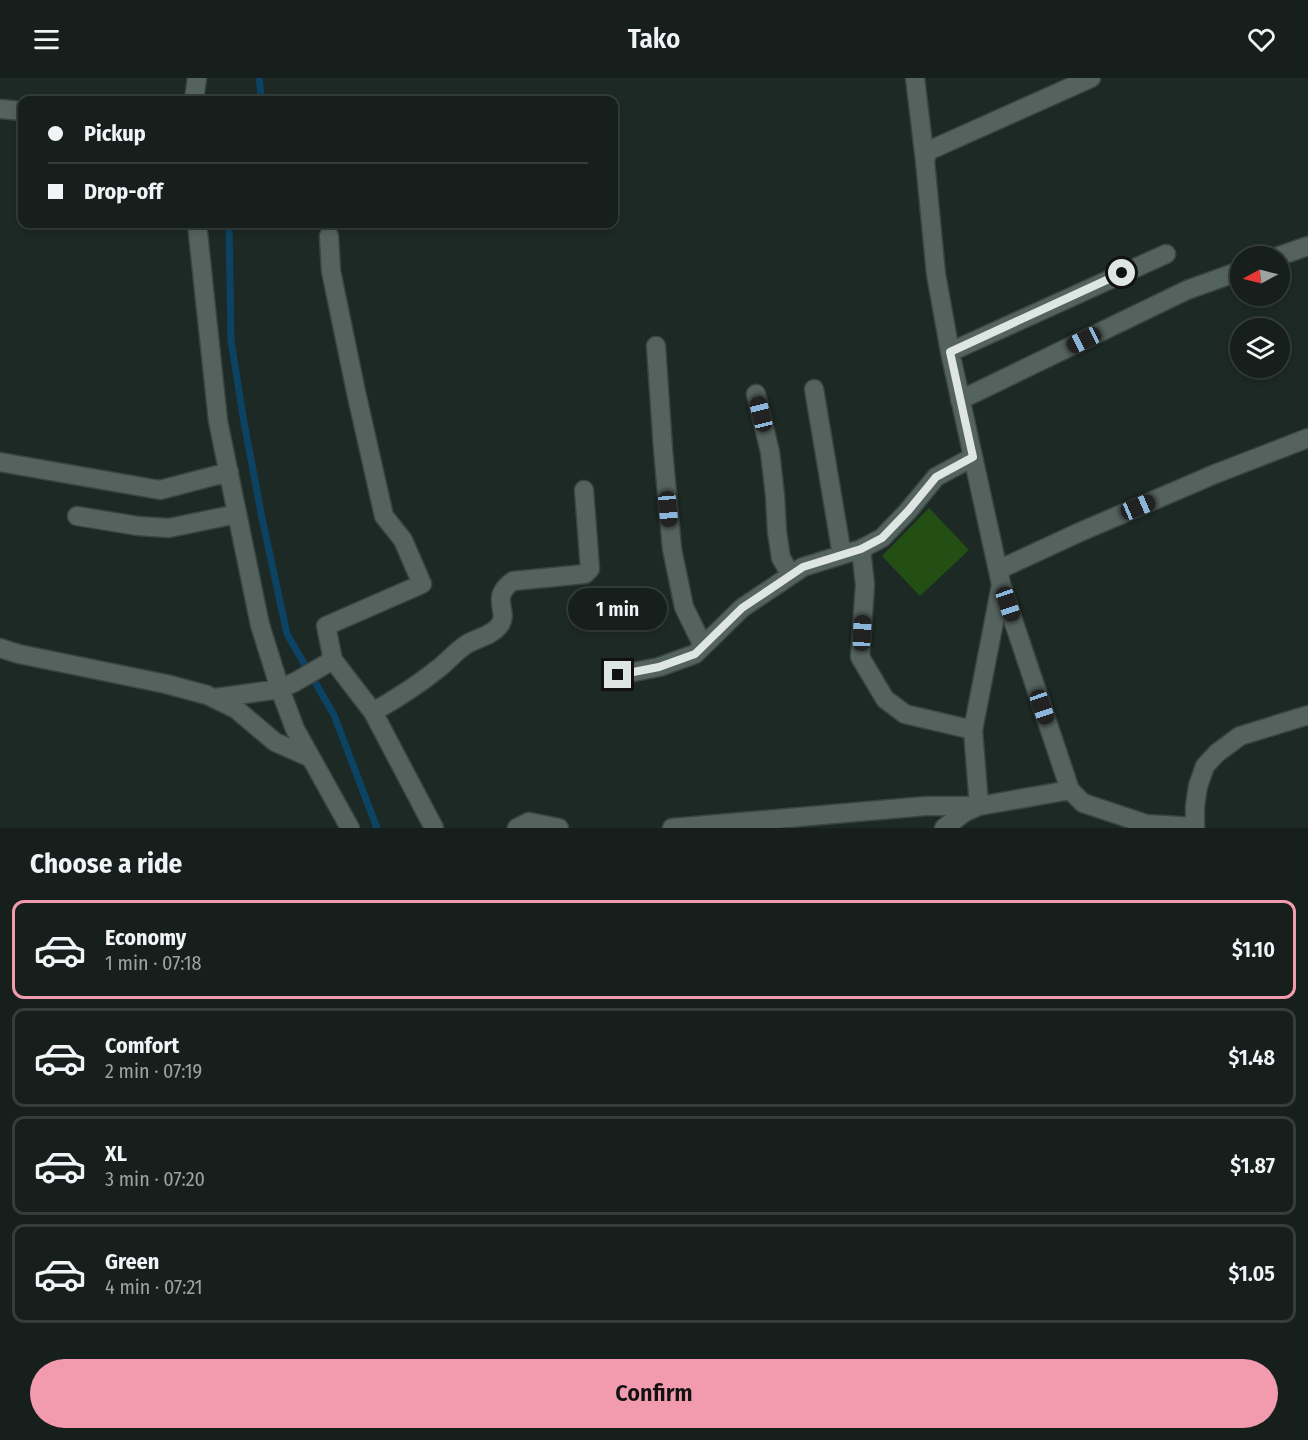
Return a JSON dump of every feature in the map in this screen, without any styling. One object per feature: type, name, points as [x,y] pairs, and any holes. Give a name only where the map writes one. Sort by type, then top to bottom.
[{"type":"street","points":[[195,96],[197,78]]},
{"type":"street","points":[[915,78],[936,274],[960,400],[1000,577],[1070,790],[1083,803],[1149,826],[1195,828],[1198,786],[1205,766],[1217,753],[1240,736],[1308,715]]},
{"type":"street","points":[[925,161],[928,151],[1091,78]]},
{"type":"street","points":[[0,109],[18,111]]},
{"type":"street","points":[[197,228],[218,421],[260,625],[287,686],[295,729],[350,828]]},
{"type":"street","points":[[329,236],[331,271],[384,516],[403,540],[422,584],[326,626],[329,663],[373,712],[434,828]]},
{"type":"street","points":[[1290,252],[1308,246]]},
{"type":"street","points":[[950,352],[1166,254]]},
{"type":"street","points":[[960,400],[1187,290],[1230,275]]},
{"type":"street","points":[[656,346],[672,549],[684,607],[703,646]]},
{"type":"street","points":[[814,389],[842,555]]},
{"type":"street","points":[[756,394],[770,452],[781,558],[791,575]]},
{"type":"street","points":[[1000,577],[1080,532],[1204,478],[1308,438]]},
{"type":"street","points":[[618,675],[659,667],[695,654],[742,608],[803,567],[861,549],[882,538],[936,477],[973,457]]},
{"type":"street","points":[[0,462],[160,490],[229,472]]},
{"type":"street","points":[[373,712],[441,667],[466,644],[491,633],[500,625],[503,615],[500,599],[505,587],[513,581],[585,574],[590,569],[584,490]]},
{"type":"street","points":[[77,516],[138,526],[169,528],[237,514]]},
{"type":"street","points":[[861,549],[864,585],[860,657],[885,699],[905,714],[973,730]]},
{"type":"street","points":[[978,806],[973,730],[1000,577]]},
{"type":"street","points":[[0,648],[19,654],[166,684],[213,698],[236,709],[275,742],[309,757]]},
{"type":"street","points":[[213,698],[287,686],[329,663]]},
{"type":"street","points":[[672,828],[749,825],[926,806],[978,806],[1070,790]]},
{"type":"street","points":[[944,828],[965,812],[978,806]]},
{"type":"street","points":[[517,828],[529,822],[560,828]]},
{"type":"building","points":[[929,508],[969,550],[920,596],[882,556]]},
{"type":"waterway","points":[[259,78],[260,96]]},
{"type":"waterway","points":[[229,228],[231,340],[262,518],[287,634],[334,715],[377,828]]},
{"type":"route","points":[[618,675],[659,667],[695,654],[742,608],[803,567],[861,549],[882,538],[936,477],[973,457],[950,352],[1122,273]]}]
